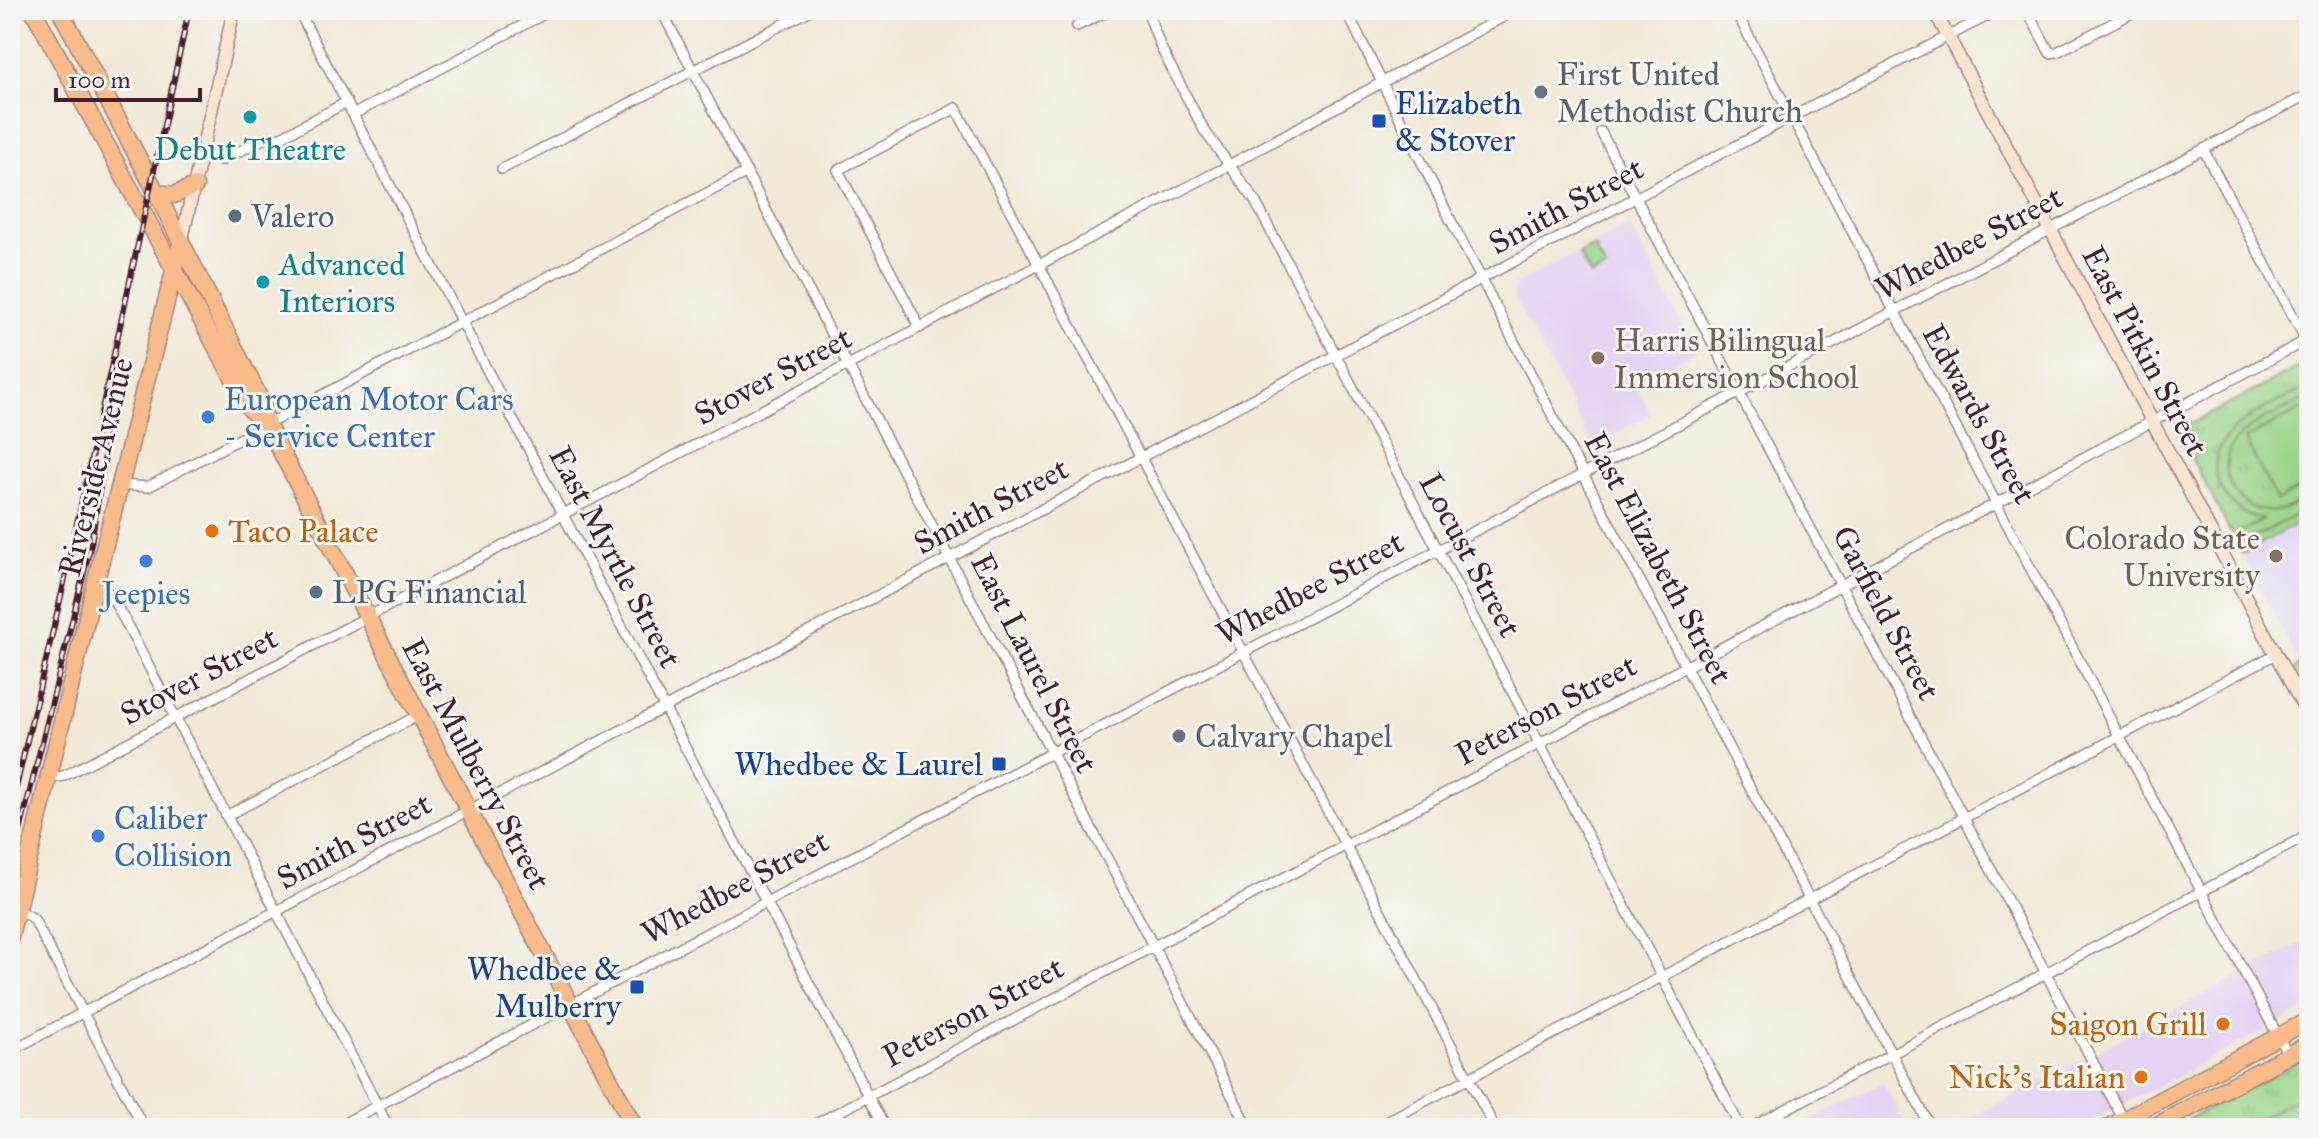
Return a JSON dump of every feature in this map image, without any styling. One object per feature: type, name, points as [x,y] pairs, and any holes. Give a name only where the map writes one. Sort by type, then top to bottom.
[{"type":"highway","name":"East Mulberry Street","points":[[33,10],[250,409],[267,425]]},
{"type":"highway","name":"East Mulberry Street","points":[[60,10],[262,403],[267,425],[635,1128]]},
{"type":"highway","points":[[156,193],[174,195],[195,186]]},
{"type":"highway","name":"Riverside Avenue","points":[[10,937],[181,243]]},
{"type":"highway","points":[[2116,1124],[2309,1020]]},
{"type":"highway","points":[[2152,1128],[2309,1044]]},
{"type":"street","name":"Riverside Avenue","points":[[181,243],[234,10]]},
{"type":"street","name":"East Myrtle Street","points":[[298,10],[885,1128]]},
{"type":"street","points":[[354,114],[552,10]]},
{"type":"street","name":"East Laurel Street","points":[[661,10],[1249,1128]]},
{"type":"street","points":[[502,169],[811,10]]},
{"type":"street","points":[[1077,26],[1110,10]]},
{"type":"street","name":"Locust Street","points":[[1147,10],[1161,48],[1204,130],[1254,199],[1741,1128]]},
{"type":"street","name":"East Elizabeth Street","points":[[1346,10],[1482,280],[1931,1128]]},
{"type":"street","name":"Stover Street","points":[[49,778],[64,776],[1041,265],[1516,10]]},
{"type":"street","name":"Edwards Street","points":[[1735,10],[2288,1055]]},
{"type":"street","name":"East Pitkin Street","points":[[1934,10],[2309,717]]},
{"type":"street","name":"Smith Street","points":[[10,1051],[1999,10]]},
{"type":"street","points":[[2027,10],[2050,53],[2138,10]]},
{"type":"street","name":"Whedbee Street","points":[[335,1128],[2309,94]]},
{"type":"street","points":[[201,157],[223,160],[263,139],[281,137],[347,102]]},
{"type":"street","points":[[920,328],[838,170],[956,108],[1495,1128]]},
{"type":"street","name":"Garfield Street","points":[[1601,132],[1964,817],[2045,974],[2116,1124]]},
{"type":"street","points":[[2203,149],[2308,340]]},
{"type":"street","points":[[121,485],[148,487],[747,172]]},
{"type":"street","name":"Peterson Street","points":[[808,1128],[2308,340]]},
{"type":"street","points":[[95,584],[110,594],[389,1128]]},
{"type":"street","points":[[1374,1128],[2276,654]]},
{"type":"street","points":[[226,816],[419,715]]},
{"type":"street","points":[[1750,1128],[2309,835]]},
{"type":"street","points":[[17,910],[33,918],[144,1128]]},
{"type":"shaded area","points":[[1630,225],[1696,351],[1635,383],[1651,414],[1593,446],[1514,297],[1513,286]]},
{"type":"shaded area","name":"Colorado State University","points":[[2309,360],[2309,681],[2176,431]]},
{"type":"shaded area","points":[[2309,939],[2309,1007],[2078,1128],[1952,1128]]},
{"type":"shaded area","points":[[1883,1082],[1907,1128],[1794,1128]]},
{"type":"green space","points":[[1594,246],[1606,269],[1591,276],[1579,254]]},
{"type":"green space","name":"Colorado State University","points":[[2309,362],[2309,542],[2306,543],[2296,524],[2242,554],[2177,431]]},
{"type":"green space","points":[[2309,387],[2309,397],[2248,429],[2234,442],[2228,454],[2228,478],[2240,499],[2250,506],[2275,511],[2309,496],[2309,508],[2245,542],[2238,533],[2263,520],[2238,509],[2223,494],[2215,467],[2219,450],[2242,423]]},
{"type":"green space","points":[[2309,405],[2309,484],[2277,501],[2245,439]]},
{"type":"green space","points":[[2309,655],[2309,701],[2293,671]]},
{"type":"green space","points":[[10,656],[19,678],[10,717]]},
{"type":"green space","points":[[2309,1057],[2309,1092],[2246,1125],[2247,1128],[2170,1128]]},
{"type":"green space","points":[[2309,1092],[2309,1128],[2247,1128],[2246,1125]]},
{"type":"railway","points":[[10,813],[62,592],[189,10]]},
{"type":"railway","points":[[10,872],[91,544],[111,416]]},
{"type":"place","name":"First United Methodist Church","points":[[1541,92]]},
{"type":"place","name":"Debut Theatre","points":[[250,117]]},
{"type":"place","name":"Elizabeth & Stover","points":[[1379,121]]},
{"type":"place","name":"Valero","points":[[235,216]]},
{"type":"place","name":"Advanced Interiors","points":[[263,282]]},
{"type":"place","name":"Harris Bilingual Immersion School","points":[[1598,358]]},
{"type":"place","name":"European Motor Cars - Service Center","points":[[208,417]]},
{"type":"place","name":"Taco Palace","points":[[212,531]]},
{"type":"place","name":"Colorado State University","points":[[2276,556]]},
{"type":"place","name":"Jeepies","points":[[146,561]]},
{"type":"place","name":"LPG Financial","points":[[316,592]]},
{"type":"place","name":"Calvary Chapel","points":[[1179,736]]},
{"type":"place","name":"Whedbee & Laurel","points":[[999,764]]},
{"type":"place","name":"Caliber Collision","points":[[98,836]]},
{"type":"place","name":"Whedbee & Mulberry","points":[[637,987]]},
{"type":"place","name":"Saigon Grill","points":[[2223,1024]]},
{"type":"place","name":"Nick's Italian","points":[[2141,1077]]}]
